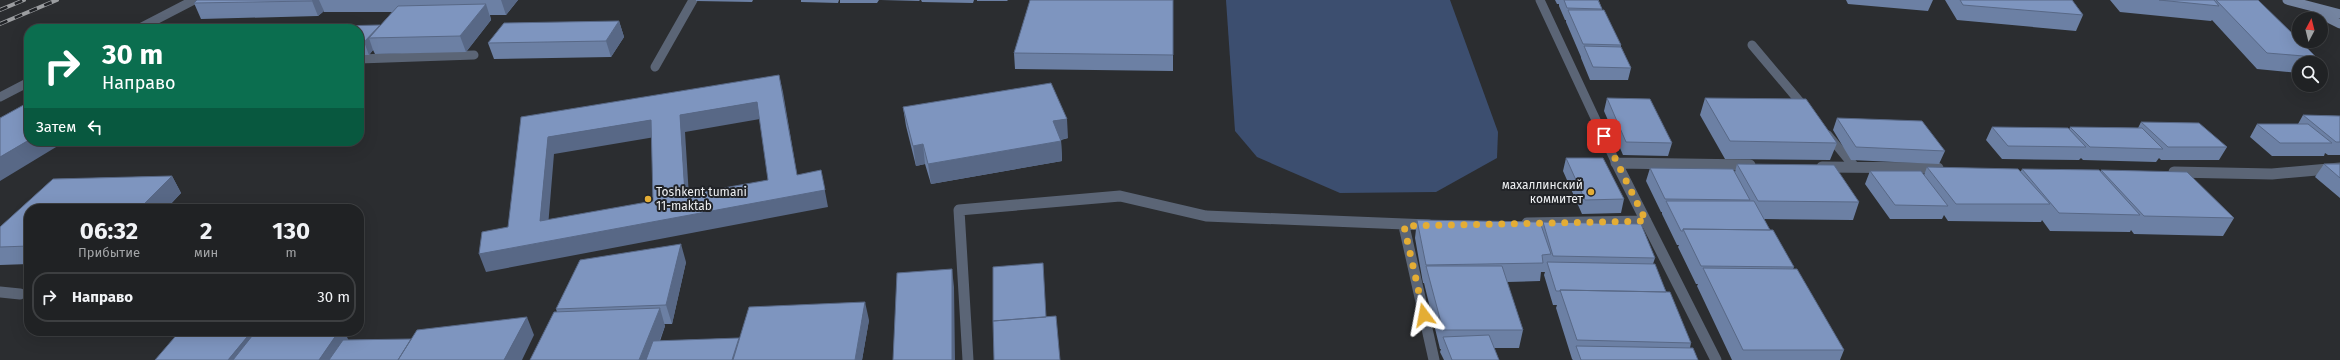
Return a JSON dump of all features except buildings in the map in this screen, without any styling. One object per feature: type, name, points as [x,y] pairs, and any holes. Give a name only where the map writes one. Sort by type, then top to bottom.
[{"type":"main road","points":[[2291,1],[2340,14]]},
{"type":"main road","points":[[2291,1],[2340,24]]},
{"type":"street","points":[[148,24],[194,0]]},
{"type":"street","points":[[655,67],[693,0]]},
{"type":"street","points":[[1540,0],[1616,163],[1716,360]]},
{"type":"street","points":[[1752,45],[1813,118]]},
{"type":"street","points":[[364,59],[474,55]]},
{"type":"street","points":[[0,96],[24,84]]},
{"type":"street","points":[[1824,130],[1854,167]]},
{"type":"street","points":[[1616,163],[1759,166]]},
{"type":"street","points":[[1815,166],[1949,169]]},
{"type":"street","points":[[2162,172],[2272,174],[2340,168]]},
{"type":"street","points":[[968,360],[959,210],[1120,196],[1206,216],[1404,226],[1443,225]]},
{"type":"street","points":[[1513,224],[1646,221]]},
{"type":"street","points":[[1404,226],[1434,360]]},
{"type":"street","points":[[0,292],[20,294]]},
{"type":"shaded area","points":[[1226,0],[1450,0],[1498,132],[1497,158],[1436,192],[1340,193],[1257,157],[1235,131]]},
{"type":"railway","points":[[0,10],[24,0]]},
{"type":"railway","points":[[0,24],[57,0]]},
{"type":"place","name":"махаллинский коммитет","points":[[1591,192]]},
{"type":"place","name":"Toshkent tumani 11-maktab","points":[[648,199]]},
{"type":"route","points":[[1424,315],[1404,226],[1646,221],[1616,163],[1604,136]]}]
